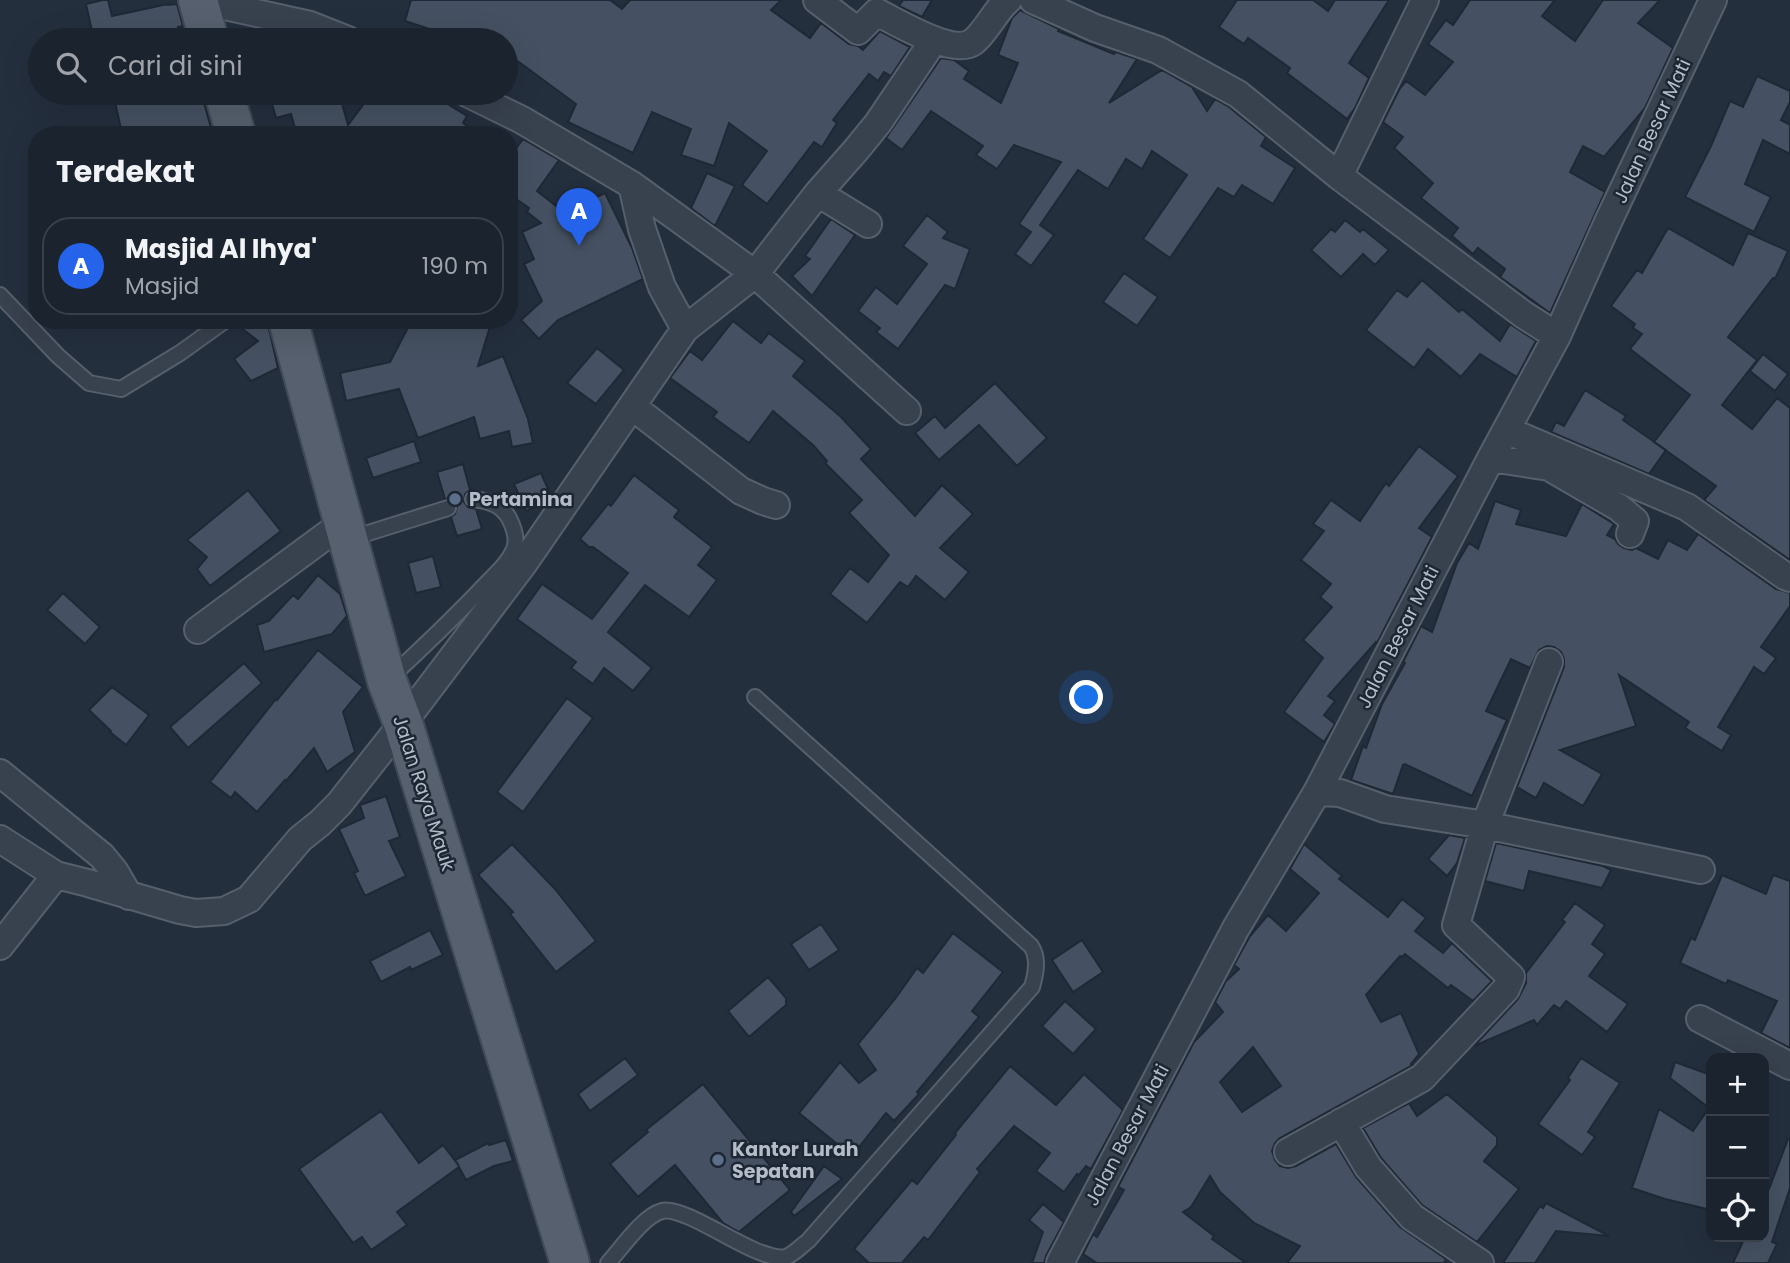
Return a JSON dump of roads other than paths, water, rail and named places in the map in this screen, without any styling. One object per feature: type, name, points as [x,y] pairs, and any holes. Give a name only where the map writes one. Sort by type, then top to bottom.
[{"type":"main road","points":[[198,0],[206,28]]},
{"type":"main road","points":[[227,105],[233,126]]},
{"type":"main road","name":"Jalan Raya Mauk","points":[[290,329],[387,681],[403,723],[570,1263]]},
{"type":"street","points":[[198,0],[318,28]]},
{"type":"street","points":[[817,0],[858,31],[877,12],[934,40],[960,45],[969,44],[978,37],[1008,0]]},
{"type":"street","points":[[1033,0],[1094,28],[1158,50],[1238,94],[1339,176],[1524,315],[1557,336]]},
{"type":"street","points":[[1339,176],[1425,0]]},
{"type":"street","name":"Jalan Besar Mati","points":[[1060,1263],[1236,928],[1317,792],[1557,336],[1713,0]]},
{"type":"street","points":[[0,839],[56,875],[196,913],[224,911],[248,899],[300,839],[339,804],[403,723],[524,563],[685,329],[755,274],[818,193],[878,123],[934,40]]},
{"type":"street","points":[[491,105],[632,185],[755,274],[907,411]]},
{"type":"street","points":[[632,185],[642,229],[662,288],[685,329]]},
{"type":"street","points":[[818,193],[868,224]]},
{"type":"street","points":[[633,407],[741,491],[776,505]]},
{"type":"street","points":[[1506,430],[1687,507],[1790,578]]},
{"type":"street","points":[[1491,457],[1549,467],[1560,473],[1618,507],[1635,521],[1630,534]]},
{"type":"street","points":[[198,630],[346,532]]},
{"type":"street","points":[[1288,1152],[1422,1078],[1506,989],[1511,976],[1456,925],[1485,825],[1549,662]]},
{"type":"street","points":[[0,774],[102,856],[129,896]]},
{"type":"street","points":[[1317,792],[1340,793],[1385,809],[1485,825],[1701,870]]},
{"type":"street","points":[[0,946],[56,875]]},
{"type":"street","points":[[1700,1019],[1790,1066]]},
{"type":"street","points":[[1341,1122],[1368,1167],[1412,1217],[1479,1263]]},
{"type":"lane","points":[[0,295],[28,324]]},
{"type":"lane","points":[[32,329],[89,383],[121,389],[180,354],[214,329]]},
{"type":"lane","points":[[387,681],[450,622],[505,564],[513,551],[515,536],[505,511],[485,500],[473,499]]},
{"type":"lane","points":[[346,532],[448,508]]},
{"type":"lane","points":[[608,1263],[644,1223],[663,1211],[687,1215],[753,1250],[778,1258],[792,1254],[808,1241],[1031,987],[1035,977],[1035,957],[1031,946],[755,697]]},
{"type":"place","name":"Masjid Al Ihya'","points":[[579,246]]},
{"type":"place","name":"Pertamina","points":[[455,499]]},
{"type":"place","name":"Kantor Lurah Sepatan","points":[[718,1160]]}]
